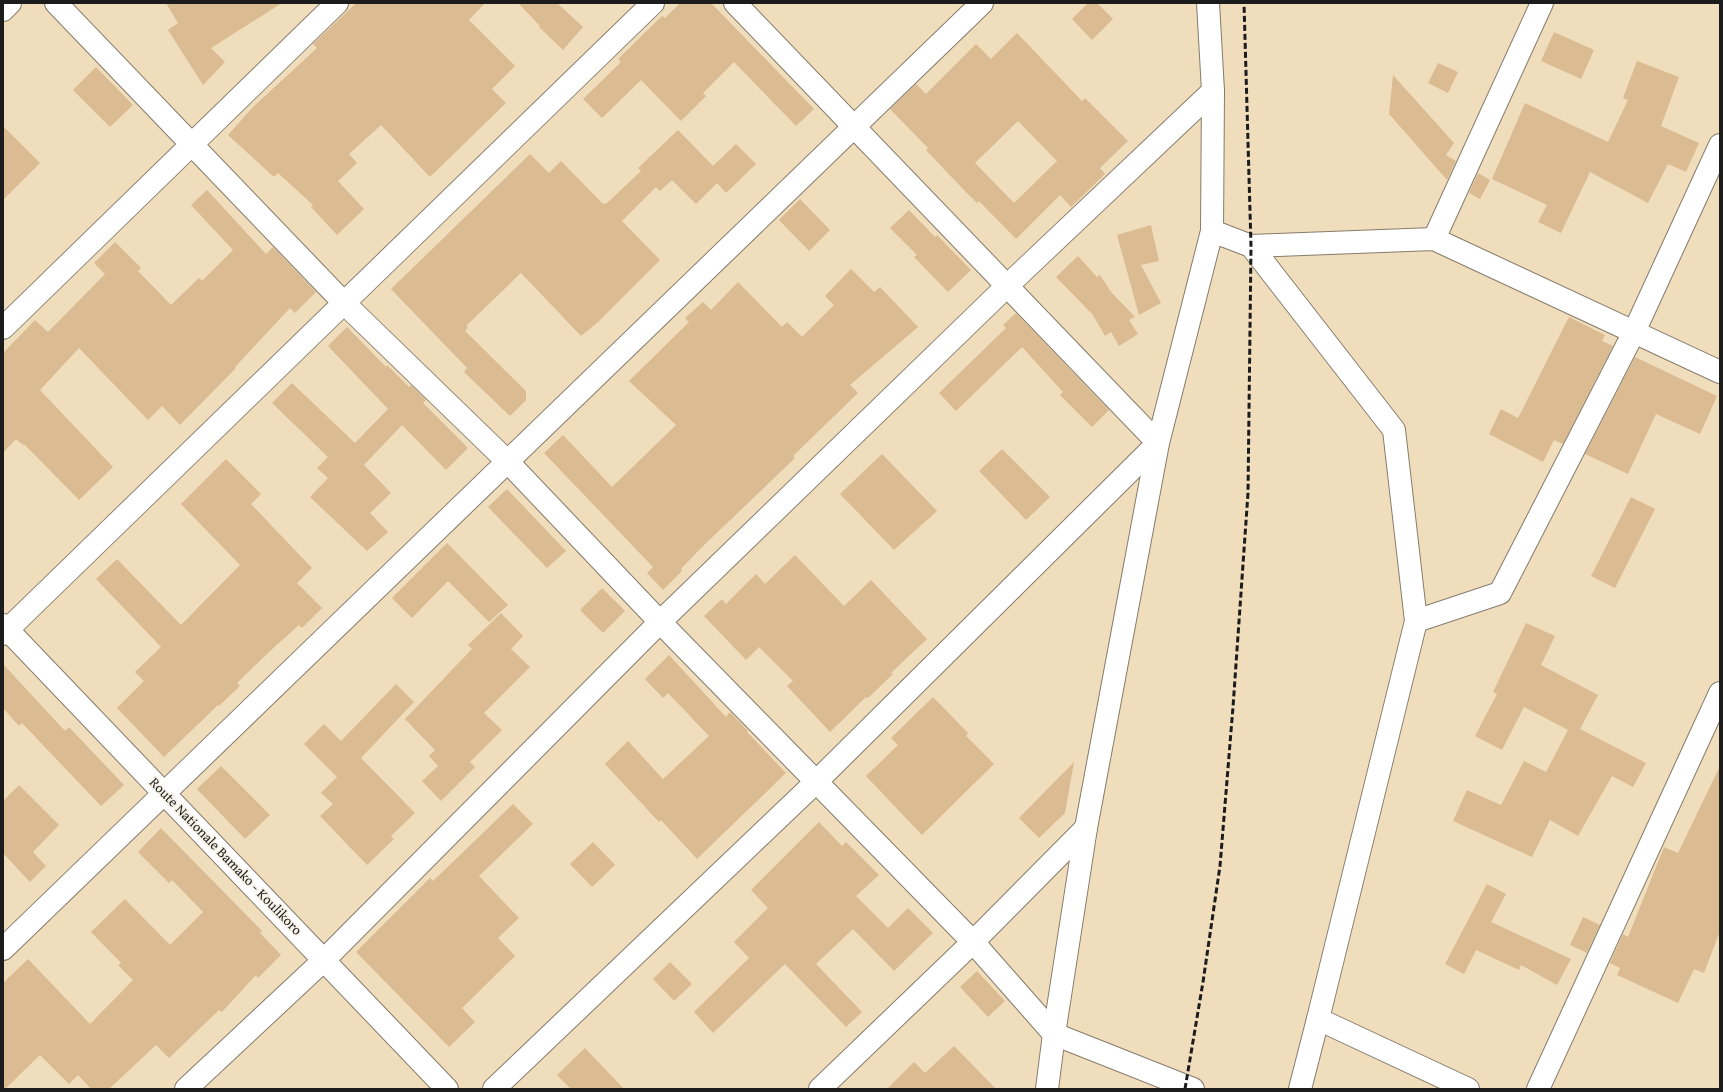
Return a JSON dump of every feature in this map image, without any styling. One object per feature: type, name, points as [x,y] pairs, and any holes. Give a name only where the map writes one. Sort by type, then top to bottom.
[{"type":"street","points":[[3,10],[10,3]]},
{"type":"street","points":[[56,3],[344,303],[508,462],[660,622],[973,942],[1054,1034],[1193,1089]]},
{"type":"street","points":[[3,328],[337,3]]},
{"type":"street","points":[[4,630],[653,3]]},
{"type":"street","points":[[735,3],[1158,443]]},
{"type":"street","points":[[3,949],[982,3]]},
{"type":"street","points":[[1047,1089],[1054,1034],[1086,828],[1158,443],[1212,231],[1213,90],[1208,3]]},
{"type":"street","points":[[1434,239],[1542,3]]},
{"type":"street","points":[[186,1089],[324,960],[660,622],[1007,286],[1213,90]]},
{"type":"street","points":[[1416,621],[1500,593],[1634,332],[1720,145]]},
{"type":"street","points":[[1212,231],[1251,246],[1434,239],[1720,372]]},
{"type":"street","points":[[1251,246],[1394,430],[1416,621],[1300,1089]]},
{"type":"street","points":[[494,1089],[817,781],[1158,443]]},
{"type":"street","name":"Route Nationale Bamako - Koulikoro","points":[[4,630],[164,794],[447,1089]]},
{"type":"street","points":[[1538,1089],[1720,694]]},
{"type":"street","points":[[820,1089],[973,942],[1086,828]]},
{"type":"street","points":[[1318,1019],[1468,1089]]},
{"type":"building","points":[[166,3],[282,3],[211,48],[225,62],[203,85],[168,30],[178,23]]},
{"type":"building","points":[[356,3],[485,3],[469,20],[515,66],[492,89],[506,103],[430,177],[381,125],[349,154],[357,163],[338,181],[364,209],[337,235],[311,207],[313,205],[278,173],[274,177],[228,135],[252,108],[317,48],[313,44]]},
{"type":"building","points":[[518,3],[557,3],[583,27],[563,50],[539,27],[540,26]]},
{"type":"building","points":[[680,3],[711,3],[814,109],[796,126],[734,62],[703,93],[706,96],[681,121],[641,80],[602,118],[583,99],[621,62],[618,59],[662,16],[665,18]]},
{"type":"building","points":[[1088,3],[1097,3],[1113,19],[1092,40],[1072,19]]},
{"type":"building","points":[[1554,32],[1594,50],[1581,79],[1541,61]]},
{"type":"building","points":[[1017,33],[1082,101],[1085,98],[1128,141],[1100,168],[1105,174],[1071,207],[1060,195],[1016,239],[979,201],[977,203],[962,188],[926,150],[928,148],[890,109],[916,84],[926,94],[976,44],[991,59]],"holes":[[[1018,121],[1057,161],[1014,203],[975,163]]]},
{"type":"building","points":[[1637,61],[1679,77],[1661,126],[1699,143],[1686,172],[1668,164],[1648,203],[1590,172],[1561,233],[1538,222],[1547,205],[1492,179],[1525,103],[1608,142],[1628,100],[1623,98]]},
{"type":"building","points":[[1438,63],[1458,72],[1448,93],[1428,83]]},
{"type":"building","points":[[96,67],[133,105],[110,127],[73,90]]},
{"type":"building","points":[[1393,75],[1454,143],[1446,155],[1456,161],[1447,180],[1389,114]]},
{"type":"building","points":[[3,126],[40,163],[3,200]]},
{"type":"building","points":[[678,130],[713,166],[736,144],[756,164],[726,193],[717,183],[696,204],[672,180],[660,191],[656,187],[622,221],[660,260],[598,322],[581,336],[521,273],[466,326],[468,327],[465,331],[526,391],[526,400],[510,416],[464,372],[467,368],[391,289],[530,154],[549,173],[561,161],[603,204],[606,204],[641,171],[638,168]]},
{"type":"building","points":[[1478,173],[1490,180],[1480,199],[1469,193]]},
{"type":"building","points":[[207,190],[266,254],[273,247],[316,292],[295,313],[290,308],[235,367],[236,368],[180,425],[162,406],[148,420],[79,348],[40,390],[113,467],[79,500],[24,444],[23,445],[16,439],[3,453],[3,353],[35,320],[48,332],[105,274],[94,263],[115,242],[141,268],[138,271],[171,305],[199,278],[202,281],[233,250],[191,205]]},
{"type":"building","points":[[800,199],[830,230],[809,251],[779,220]]},
{"type":"building","points":[[909,210],[935,237],[937,235],[971,270],[948,292],[914,257],[917,255],[890,228]]},
{"type":"building","points":[[1151,225],[1159,261],[1141,265],[1161,303],[1139,315],[1117,235]]},
{"type":"building","points":[[1078,256],[1097,277],[1100,275],[1111,292],[1135,317],[1129,320],[1138,334],[1119,346],[1111,332],[1105,336],[1093,315],[1056,277]]},
{"type":"building","points":[[851,269],[874,292],[880,287],[918,327],[850,385],[858,393],[793,456],[795,458],[700,549],[681,569],[682,571],[663,590],[647,573],[653,567],[544,453],[563,435],[612,487],[676,425],[629,381],[689,322],[685,318],[703,302],[711,310],[738,282],[782,327],[787,322],[802,337],[834,305],[825,296]]},
{"type":"building","points":[[1016,313],[1109,410],[1092,427],[1060,395],[1063,392],[1022,347],[956,411],[939,393],[1006,328],[1003,325]]},
{"type":"building","points":[[1569,317],[1605,335],[1602,341],[1613,346],[1563,444],[1554,440],[1543,462],[1489,434],[1501,409],[1518,418]]},
{"type":"building","points":[[347,327],[386,367],[387,365],[409,387],[411,385],[426,400],[423,403],[468,448],[446,470],[402,425],[364,465],[391,493],[370,513],[388,532],[367,551],[310,497],[328,478],[317,468],[328,457],[272,403],[292,383],[355,443],[388,409],[328,346]]},
{"type":"building","points":[[1635,357],[1717,396],[1700,434],[1656,414],[1628,474],[1585,454]]},
{"type":"building","points":[[1002,449],[1050,497],[1026,520],[979,471]]},
{"type":"building","points":[[882,454],[937,511],[894,550],[840,494]]},
{"type":"building","points":[[226,459],[261,494],[251,504],[312,568],[297,583],[322,608],[302,628],[299,625],[270,651],[237,683],[240,686],[164,757],[117,708],[144,681],[135,672],[161,647],[96,579],[117,559],[181,625],[240,565],[181,504]]},
{"type":"building","points":[[507,489],[566,551],[547,568],[488,507]]},
{"type":"building","points":[[1631,497],[1655,509],[1615,588],[1591,576]]},
{"type":"building","points":[[447,543],[508,605],[489,622],[448,581],[412,618],[392,598]]},
{"type":"building","points":[[795,555],[844,606],[871,580],[927,639],[891,673],[893,674],[868,698],[866,697],[830,732],[787,686],[793,681],[759,647],[746,660],[704,616],[722,599],[726,604],[756,574],[765,584]]},
{"type":"building","points":[[602,588],[625,611],[603,633],[580,610]]},
{"type":"building","points":[[501,613],[523,636],[511,649],[530,667],[484,713],[502,730],[470,762],[475,767],[441,801],[422,781],[438,766],[429,756],[435,750],[405,719],[472,649],[468,645]]},
{"type":"building","points":[[1526,623],[1555,636],[1541,665],[1598,695],[1580,729],[1646,763],[1633,787],[1612,776],[1578,836],[1550,820],[1532,857],[1453,821],[1467,790],[1501,805],[1524,761],[1546,772],[1568,730],[1524,707],[1502,750],[1475,736],[1497,694],[1493,692]]},
{"type":"building","points":[[669,655],[726,717],[730,712],[786,773],[697,859],[661,820],[659,822],[605,764],[628,741],[663,779],[709,736],[668,693],[663,698],[645,679]]},
{"type":"building","points":[[3,664],[65,731],[69,727],[124,785],[101,806],[22,723],[19,726],[3,708]]},
{"type":"building","points":[[396,684],[414,702],[361,758],[415,813],[391,836],[394,839],[367,865],[320,816],[333,804],[321,793],[337,777],[304,744],[324,724],[341,741]]},
{"type":"building","points":[[933,697],[968,733],[966,736],[994,764],[922,835],[866,776],[898,745],[891,738]]},
{"type":"building","points":[[1074,762],[1065,813],[1039,838],[1019,818]]},
{"type":"building","points":[[221,766],[270,815],[245,839],[197,789]]},
{"type":"building","points":[[1720,766],[1720,931],[1704,973],[1694,969],[1678,1003],[1617,975],[1620,968],[1610,963],[1623,934],[1628,937],[1664,847],[1678,853]]},
{"type":"building","points":[[19,785],[59,825],[33,852],[46,866],[30,882],[3,853],[3,801]]},
{"type":"building","points":[[513,804],[533,824],[479,876],[519,918],[498,938],[515,956],[462,1008],[475,1022],[449,1047],[356,952],[430,878],[433,881]]},
{"type":"building","points":[[819,822],[842,846],[846,842],[879,875],[856,896],[888,928],[908,908],[933,933],[894,971],[853,929],[816,964],[862,1012],[846,1027],[785,964],[713,1033],[694,1012],[749,958],[734,942],[768,908],[751,890]]},
{"type":"building","points":[[161,828],[262,931],[260,933],[281,955],[258,978],[256,975],[222,1012],[219,1010],[169,1058],[156,1045],[109,1089],[91,1089],[78,1075],[69,1084],[40,1055],[5,1089],[3,1089],[3,983],[28,959],[90,1024],[133,980],[118,965],[121,963],[91,932],[125,899],[170,945],[203,912],[172,880],[169,883],[138,852]]},
{"type":"building","points":[[593,842],[615,865],[592,887],[570,864]]},
{"type":"building","points":[[1487,884],[1506,894],[1491,922],[1571,959],[1557,985],[1521,965],[1519,970],[1476,950],[1464,974],[1445,964]]},
{"type":"building","points":[[1583,917],[1600,925],[1587,953],[1570,945]]},
{"type":"building","points":[[670,962],[692,984],[674,1001],[653,979]]},
{"type":"building","points":[[977,971],[1005,1001],[988,1017],[960,987]]},
{"type":"building","points":[[954,1046],[996,1089],[887,1089],[914,1062],[925,1073]]},
{"type":"building","points":[[585,1048],[624,1089],[571,1089],[557,1075]]},
{"type":"railway","points":[[1185,1089],[1220,866],[1248,493],[1251,246],[1244,3]]}]
